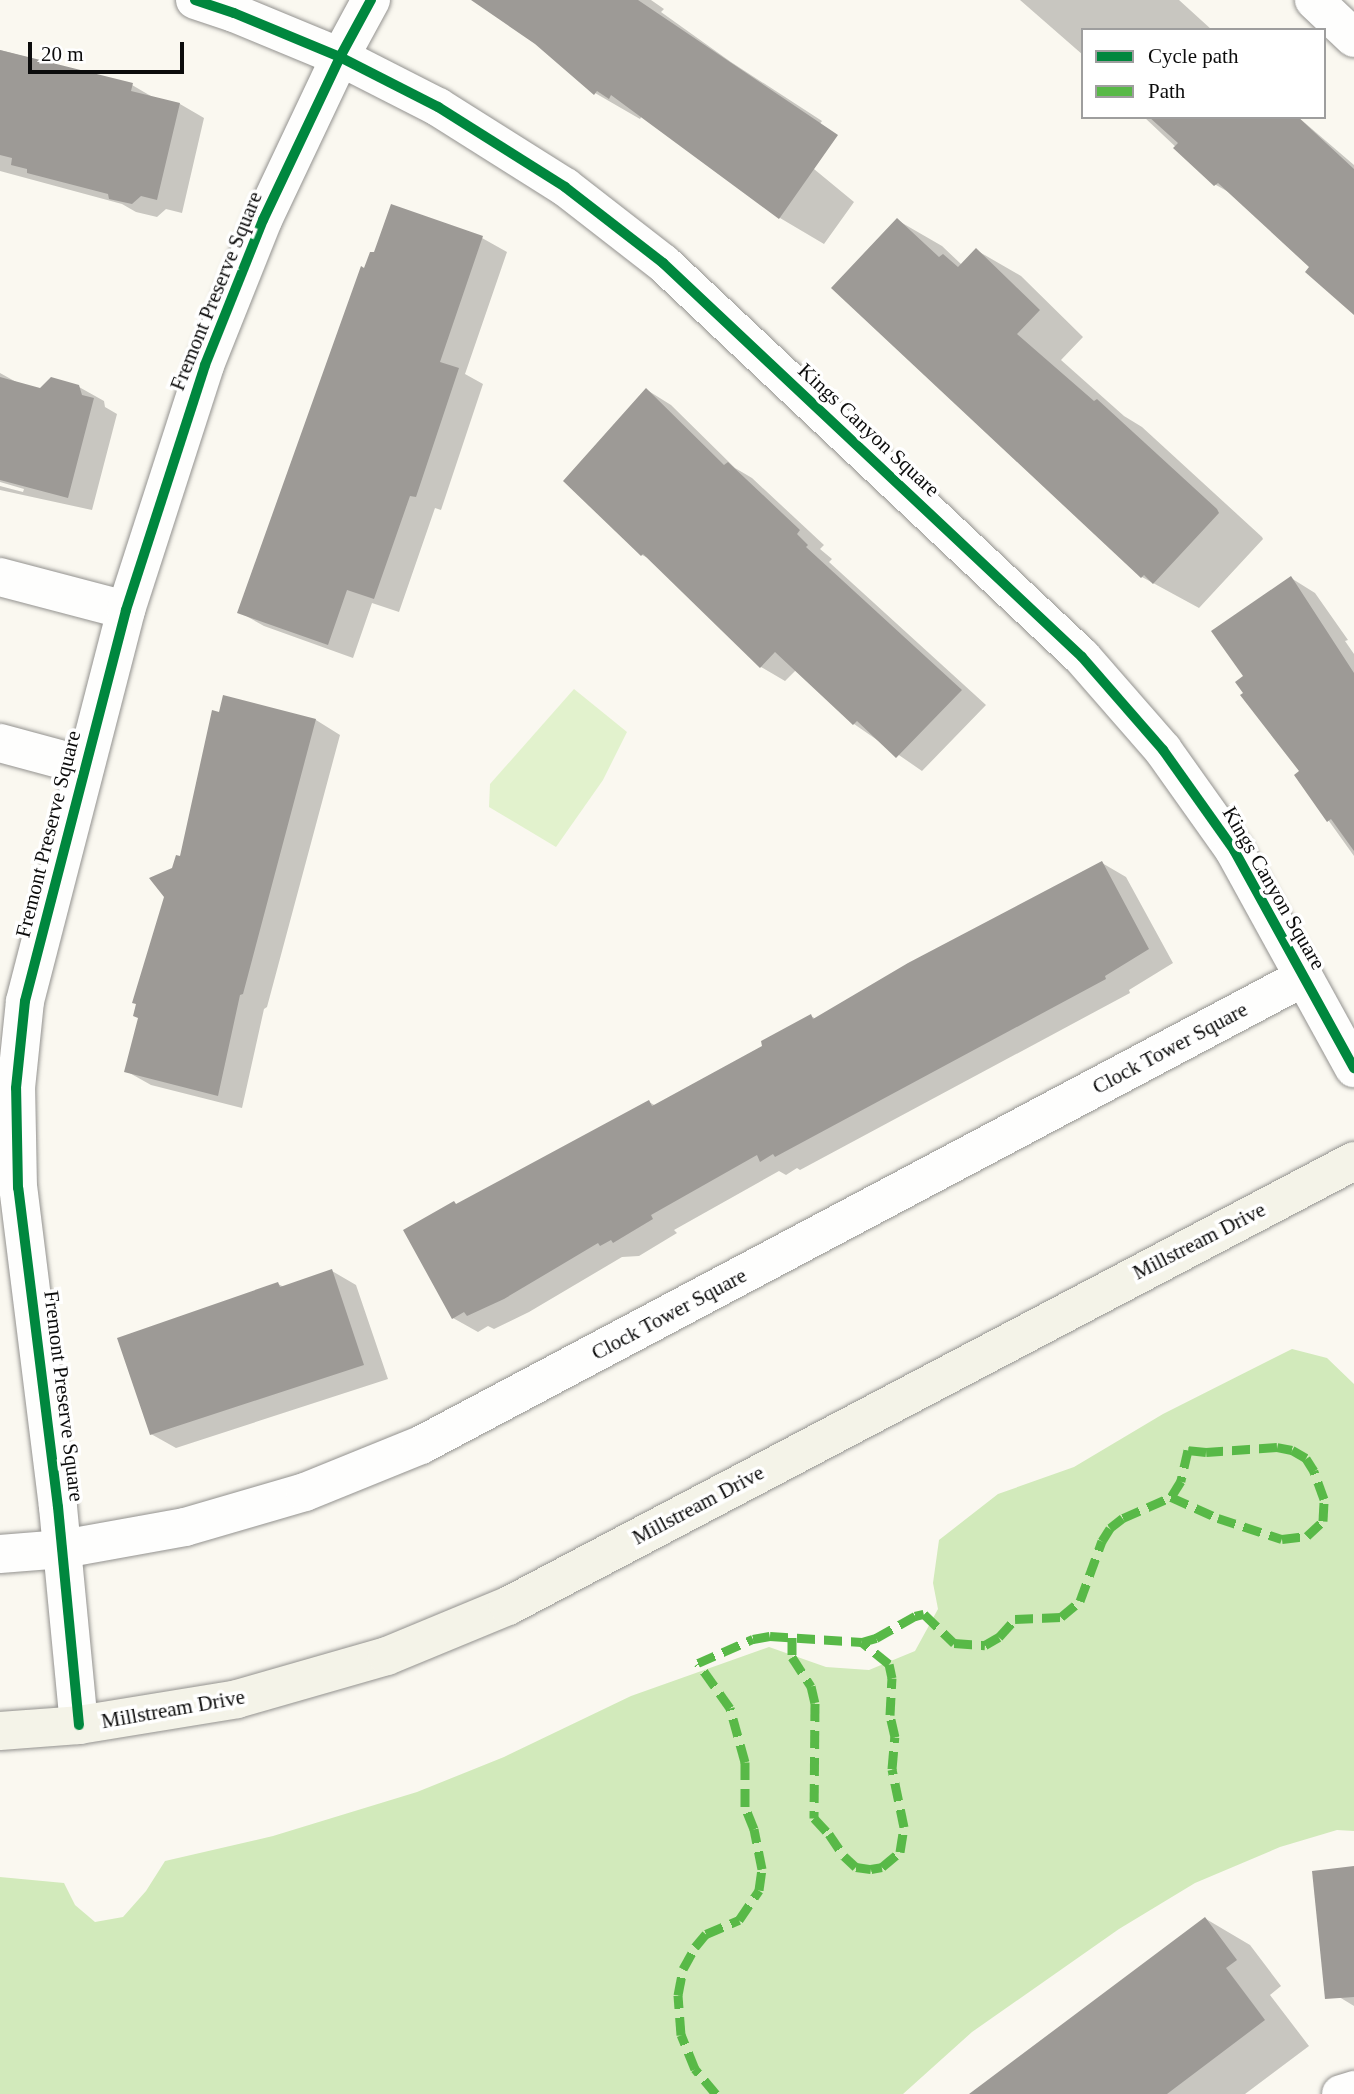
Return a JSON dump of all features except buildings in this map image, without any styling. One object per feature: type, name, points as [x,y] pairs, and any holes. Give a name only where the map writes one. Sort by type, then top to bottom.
[{"type":"street","name":"Kings Canyon Square","points":[[195,0],[234,13],[340,57],[438,107],[565,187],[663,263],[1082,657],[1163,750],[1234,850],[1354,1068]]},
{"type":"street","name":"Fremont Preserve Square","points":[[79,1725],[63,1549],[18,1188],[16,1088],[26,1001],[126,610],[205,365],[263,220],[340,57],[371,0]]},
{"type":"street","points":[[1314,0],[1354,38]]},
{"type":"street","points":[[0,577],[126,610]]},
{"type":"street","points":[[0,743],[85,766]]},
{"type":"street","name":"Clock Tower Square","points":[[0,1554],[63,1549],[199,1523],[305,1492],[421,1445],[1304,977]]},
{"type":"street","name":"Millstream Drive","points":[[0,1731],[79,1725],[237,1699],[387,1657],[508,1606],[1354,1161]]},
{"type":"street","points":[[1341,2094],[1354,2090]]},
{"type":"green space","points":[[574,689],[627,732],[603,780],[556,847],[489,807],[490,784]]},
{"type":"green space","points":[[1292,1349],[1327,1358],[1354,1384],[1354,1831],[1337,1830],[1280,1847],[1195,1883],[1119,1929],[972,2032],[903,2094],[0,2094],[0,1877],[64,1883],[75,1905],[95,1922],[123,1917],[146,1891],[165,1861],[273,1836],[417,1792],[504,1757],[631,1696],[769,1647],[826,1667],[869,1670],[915,1651],[938,1609],[933,1583],[939,1540],[998,1494],[1074,1467],[1163,1414]]},
{"type":"marked path","points":[[716,2094],[695,2069],[681,2035],[678,1995],[683,1969],[706,1934],[739,1920],[759,1890],[762,1869],[754,1829],[745,1807],[745,1762],[730,1708],[698,1663],[753,1639],[770,1636],[862,1642],[876,1638],[915,1616],[924,1614],[954,1643],[985,1645],[999,1637],[1015,1619],[1061,1617],[1080,1601],[1102,1541],[1110,1528],[1123,1518],[1171,1497],[1218,1518],[1282,1539],[1307,1536],[1323,1521],[1324,1499],[1306,1458],[1292,1450],[1277,1447],[1206,1452],[1188,1450],[1181,1481],[1171,1497]]},
{"type":"marked path","points":[[792,1637],[792,1657],[811,1686],[815,1703],[814,1818],[856,1867],[871,1869],[882,1867],[900,1852],[904,1827],[892,1769],[895,1737],[890,1715],[892,1678],[889,1664],[862,1642]]},
{"type":"cycle path","points":[[195,0],[234,13],[340,57],[438,107],[565,187],[663,263],[1082,657],[1163,750],[1234,850],[1354,1068]]},
{"type":"cycle path","points":[[79,1725],[58,1507],[18,1188],[16,1088],[25,1001],[126,610],[205,365],[263,220],[340,57],[371,0]]}]
